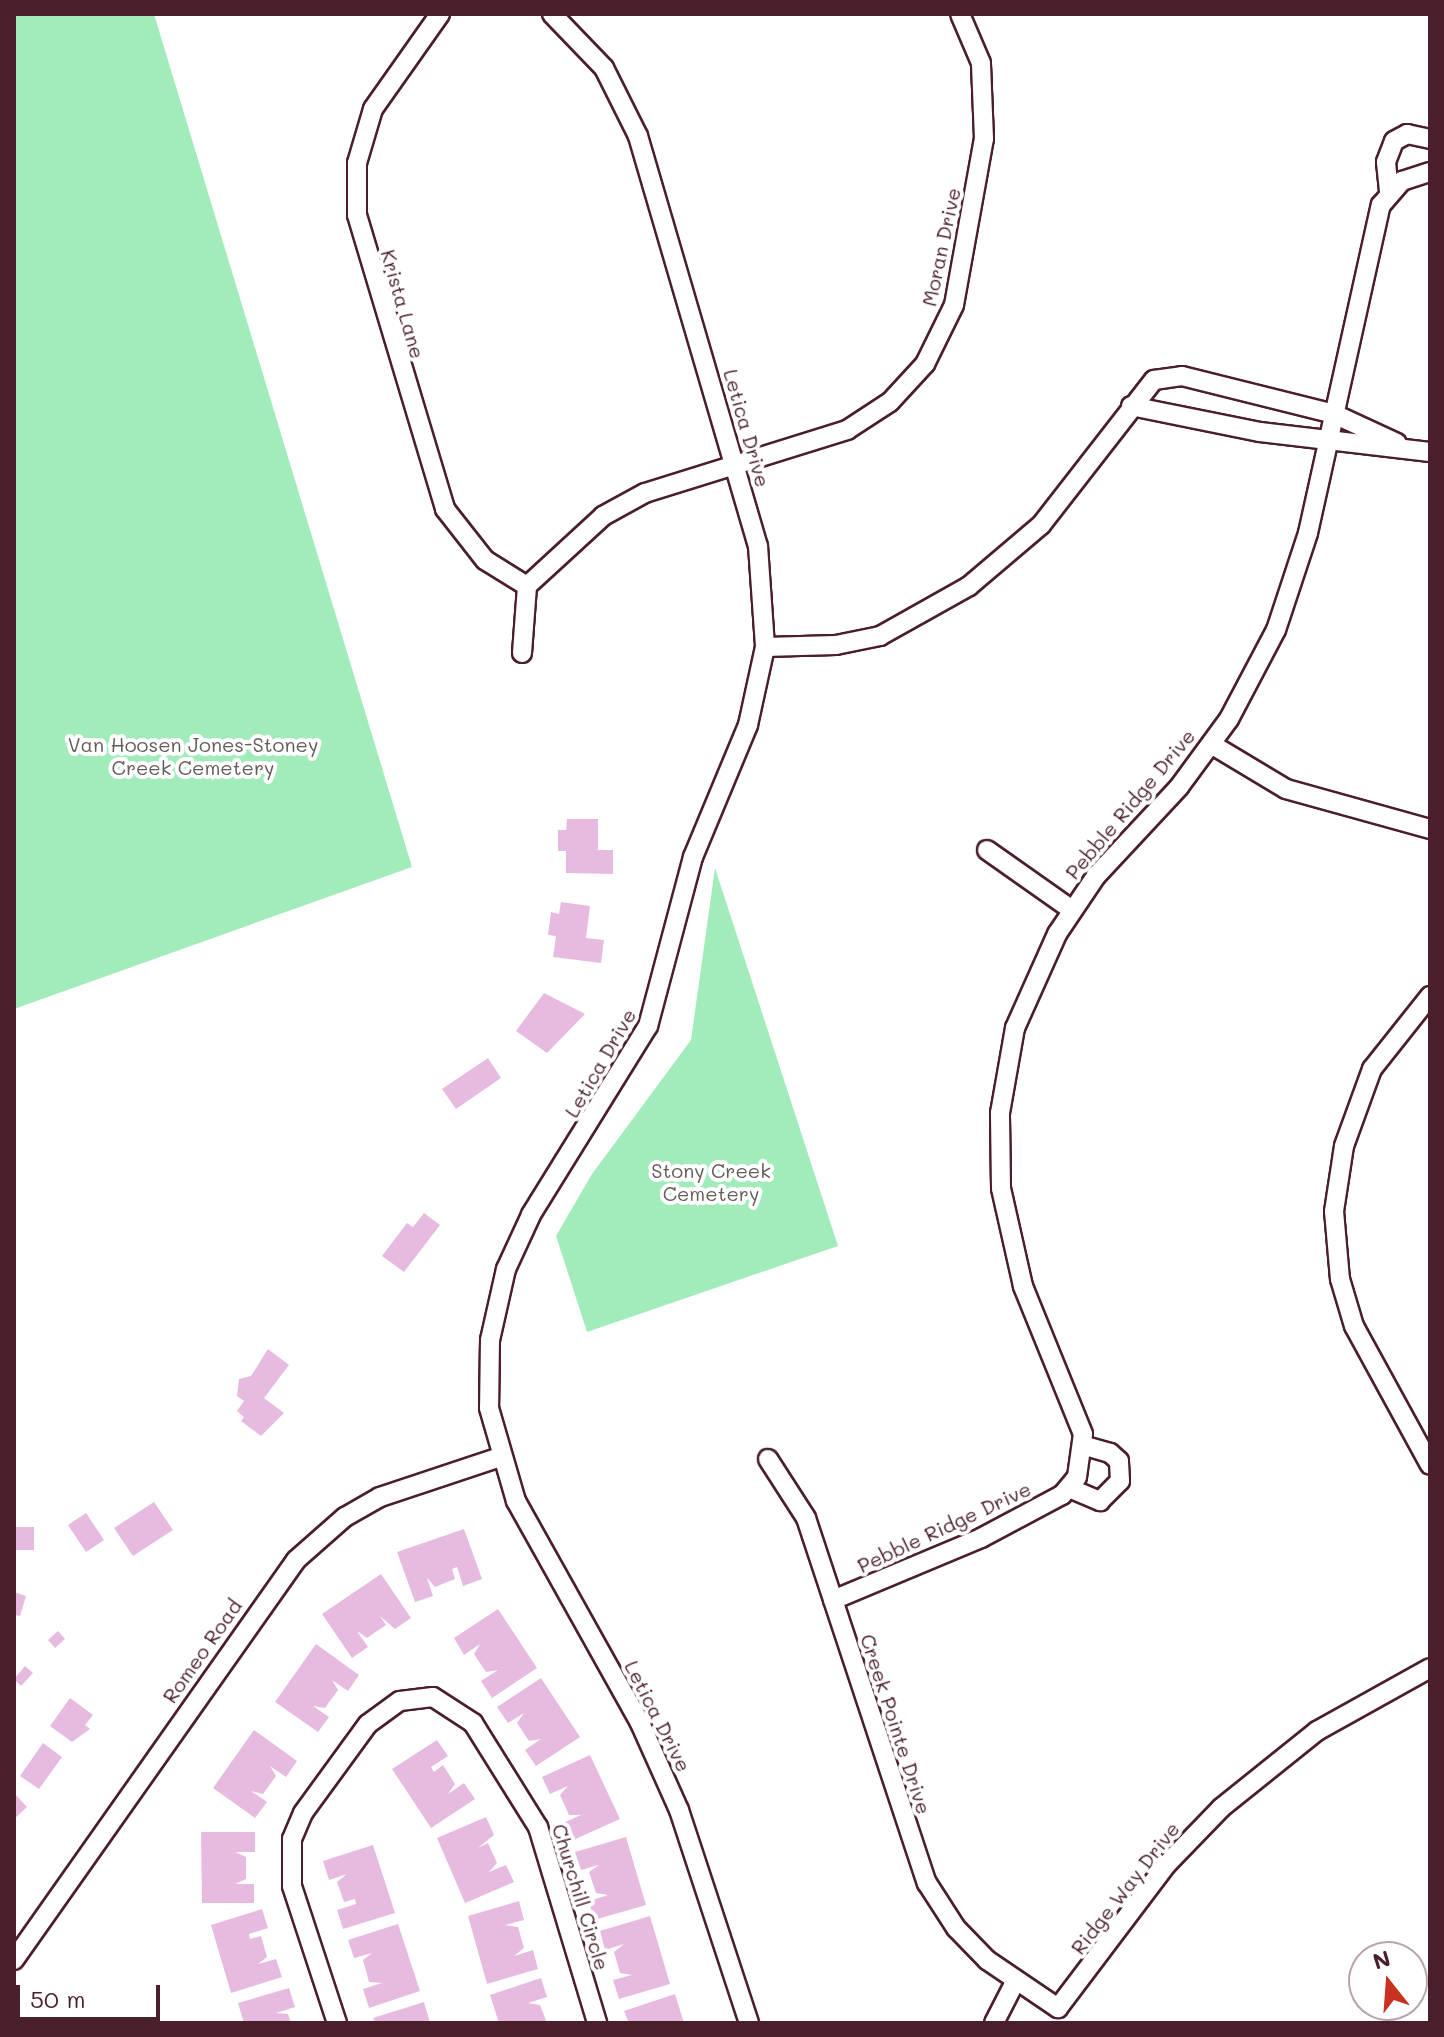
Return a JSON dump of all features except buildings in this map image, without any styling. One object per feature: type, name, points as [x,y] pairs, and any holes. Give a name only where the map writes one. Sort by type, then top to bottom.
[{"type":"street","name":"Krista Lane","points":[[440,14],[373,109],[357,163],[357,215],[445,509],[485,560],[527,586]]},
{"type":"street","name":"Letica Drive","points":[[552,14],[604,68],[629,114],[761,565],[765,647],[748,725],[697,845],[648,1026],[531,1215],[506,1269],[488,1363],[500,1457],[524,1517],[656,1755],[749,2023]]},
{"type":"street","name":"Moran Drive","points":[[527,586],[551,570],[583,531],[623,503],[861,423],[901,392],[935,349],[960,278],[986,121],[981,63],[960,14]]},
{"type":"street","name":"Pebble Ridge Drive","points":[[1085,1446],[1012,1252],[998,1141],[1002,1084],[1019,1014],[1072,910],[1211,744],[1245,691],[1289,598],[1376,222],[1389,191],[1389,150],[1407,134],[1430,139]]},
{"type":"street","points":[[1389,191],[1424,173]]},
{"type":"street","points":[[765,647],[860,641],[933,610],[998,565],[1041,525],[1154,380],[1182,376],[1334,414],[1397,443],[1430,452]]},
{"type":"street","points":[[1131,406],[1327,441],[1397,443]]},
{"type":"street","points":[[522,653],[527,586]]},
{"type":"street","points":[[1211,744],[1286,789],[1430,829]]},
{"type":"street","points":[[987,850],[1072,910]]},
{"type":"street","points":[[1430,996],[1372,1069],[1344,1146],[1334,1211],[1340,1279],[1354,1326],[1430,1465]]},
{"type":"street","points":[[1085,1446],[1110,1453],[1119,1461],[1120,1481],[1100,1501],[1069,1488],[1085,1446]]},
{"type":"street","name":"Romeo Road","points":[[14,1960],[296,1560],[345,1517],[380,1497],[500,1457]]},
{"type":"street","name":"Creek Pointe Drive","points":[[768,1459],[806,1518],[927,1883],[956,1928],[1015,1982]]},
{"type":"street","name":"Pebble Ridge Drive","points":[[833,1600],[971,1543],[1069,1488]]},
{"type":"street","name":"Ridge Way Drive","points":[[1015,1982],[1053,2015],[1167,1864],[1221,1808],[1317,1731],[1430,1668]]},
{"type":"street","name":"Churchill Circle","points":[[337,2023],[292,1886],[292,1839],[311,1800],[380,1712],[400,1701],[433,1697],[473,1723],[538,1827],[597,2023]]},
{"type":"street","points":[[994,2023],[1015,1982]]},
{"type":"green space","name":"Van Hoosen Jones-Stoney Creek Cemetery","points":[[14,14],[154,14],[412,867],[14,1009]]},
{"type":"green space","name":"Stony Creek Cemetery","points":[[715,868],[838,1246],[587,1332],[556,1236],[592,1174],[691,1040]]}]
